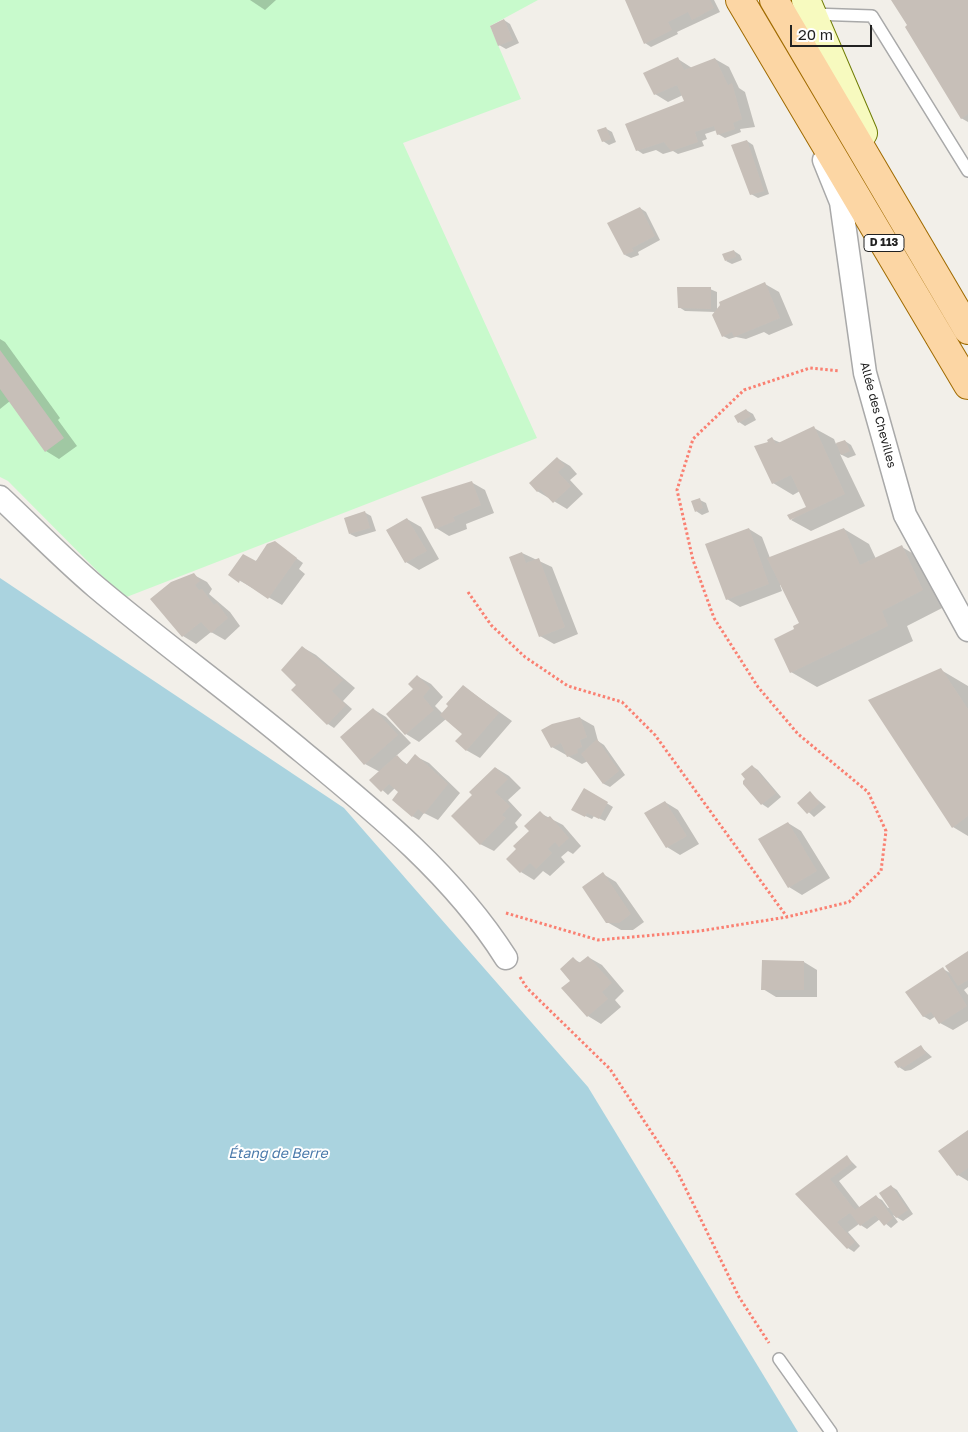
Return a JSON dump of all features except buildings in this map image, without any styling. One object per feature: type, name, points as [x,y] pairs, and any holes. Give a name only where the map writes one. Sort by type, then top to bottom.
[{"type":"main road","name":"D 113","points":[[740,0],[968,385]]},
{"type":"main road","name":"D 113","points":[[774,0],[894,208],[968,330]]},
{"type":"main road","points":[[809,7],[894,208]]},
{"type":"street","name":"Allée des Chevilles","points":[[800,101],[841,202],[865,373],[905,514],[968,630]]},
{"type":"street","points":[[0,497],[96,587],[217,682],[358,798],[430,864],[486,926],[506,958]]},
{"type":"lane","points":[[809,7],[872,16],[968,171]]},
{"type":"lane","points":[[779,1359],[831,1432]]},
{"type":"path","points":[[465,903],[598,940],[700,931],[787,917],[849,902],[881,871],[886,831],[868,792],[798,734],[758,687],[714,618],[693,560],[677,490],[693,439],[744,390],[810,368],[865,373]]},
{"type":"path","points":[[468,592],[491,625],[524,657],[568,686],[622,702],[655,735],[787,917]]},
{"type":"path","points":[[506,958],[527,988],[610,1068],[677,1171],[739,1297],[779,1359]]},
{"type":"green space","points":[[0,0],[538,0],[490,26],[521,99],[403,143],[537,438],[124,598],[8,481],[0,477]]},
{"type":"water","name":"Étang de Berre","points":[[0,578],[344,808],[588,1087],[798,1432],[0,1432]]}]
